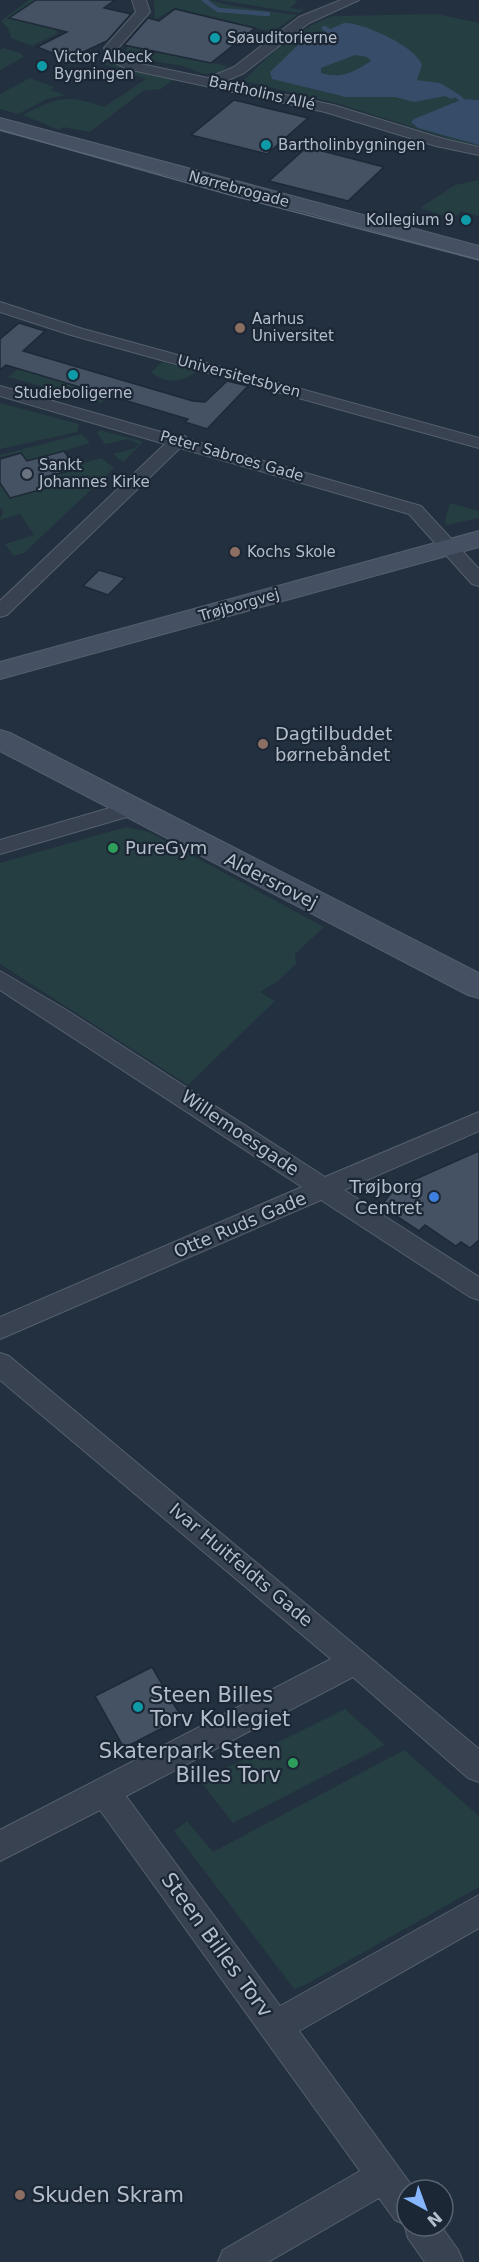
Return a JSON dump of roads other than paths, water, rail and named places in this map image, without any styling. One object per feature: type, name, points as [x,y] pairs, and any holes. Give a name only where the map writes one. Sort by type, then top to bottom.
[{"type":"main road","name":"Nørrebrogade","points":[[0,124],[479,253]]},
{"type":"main road","name":"Nørrebrogade","points":[[56,160],[479,271]]},
{"type":"main road","name":"Trøjborgvej","points":[[0,671],[479,539]]},
{"type":"main road","name":"Aldersrovej","points":[[0,740],[479,987]]},
{"type":"street","name":"Bartholins Allé","points":[[139,0],[142,12],[111,48],[114,57],[132,66],[328,108],[441,143],[479,151]]},
{"type":"street","points":[[211,82],[239,70],[293,26],[352,0]]},
{"type":"street","name":"Universitetsbyen","points":[[0,308],[52,322],[77,332],[479,443]]},
{"type":"street","name":"Peter Sabroes Gade","points":[[0,391],[179,440],[415,510],[479,580]]},
{"type":"street","points":[[0,611],[179,440]]},
{"type":"street","points":[[0,847],[130,809]]},
{"type":"street","name":"Willemoesgade","points":[[0,979],[185,1095],[322,1189],[479,1290]]},
{"type":"street","name":"Otte Ruds Gade","points":[[0,1328],[479,1121]]},
{"type":"street","name":"Ivar Huitfeldts Gade","points":[[0,1364],[353,1659],[479,1768]]},
{"type":"street","points":[[0,1846],[339,1670],[353,1659]]},
{"type":"street","name":"Steen Billes Torv","points":[[105,1792],[276,2026],[479,1911]]},
{"type":"street","points":[[276,2026],[395,2191]]},
{"type":"street","points":[[235,2262],[384,2175]]},
{"type":"street","points":[[429,2238],[446,2262]]},
{"type":"water","points":[[344,23],[364,27],[388,37],[418,58],[422,65],[417,80],[440,83],[460,95],[451,99],[445,96],[414,102],[395,97],[346,97],[272,79],[270,72],[300,43]],"holes":[[[355,55],[367,57],[371,61],[347,73],[341,75],[321,73],[321,68]]]},
{"type":"water","points":[[463,99],[479,100],[479,145],[418,128],[411,122],[414,119]]},
{"type":"waterway","points":[[204,0],[218,10],[268,14]]},
{"type":"waterway","points":[[324,28],[328,30]]},
{"type":"waterway","points":[[457,96],[461,99]]},
{"type":"tram line","points":[[0,130],[234,196],[479,260]]},
{"type":"place","name":"Søauditorierne","points":[[215,38]]},
{"type":"place","name":"Victor Albeck Bygningen","points":[[42,66]]},
{"type":"place","name":"Bartholinbygningen","points":[[266,145]]},
{"type":"place","name":"Kollegium 9","points":[[466,220]]},
{"type":"place","name":"Aarhus Universitet","points":[[240,328]]},
{"type":"place","name":"Studieboligerne","points":[[73,375]]},
{"type":"place","name":"Sankt Johannes Kirke","points":[[27,474]]},
{"type":"place","name":"Kochs Skole","points":[[235,552]]},
{"type":"place","name":"Dagtilbuddet børnebåndet","points":[[263,744]]},
{"type":"place","name":"PureGym","points":[[113,848]]},
{"type":"place","name":"Trøjborg Centret","points":[[434,1197]]},
{"type":"place","name":"Steen Billes Torv Kollegiet","points":[[138,1707]]},
{"type":"place","name":"Skaterpark Steen Billes Torv","points":[[293,1763]]},
{"type":"place","name":"Skuden Skram","points":[[20,2195]]}]
